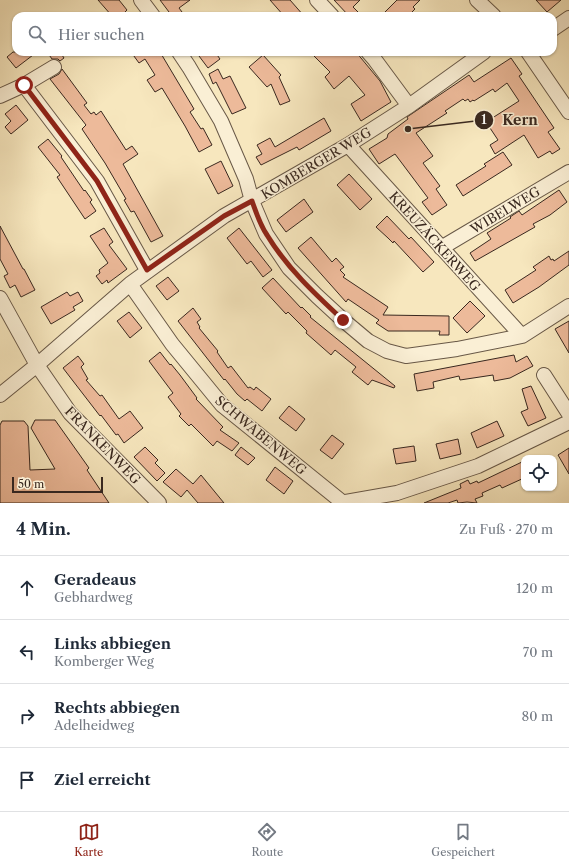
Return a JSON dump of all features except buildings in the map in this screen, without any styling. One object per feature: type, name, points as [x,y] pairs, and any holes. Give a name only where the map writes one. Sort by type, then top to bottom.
[{"type":"street","points":[[141,0],[150,12]]},
{"type":"street","points":[[316,0],[328,12]]},
{"type":"street","points":[[477,0],[490,12]]},
{"type":"street","points":[[557,26],[569,18]]},
{"type":"street","points":[[182,56],[221,121],[246,179],[252,201],[266,234],[289,268],[343,320],[368,340],[387,351],[406,356],[457,349],[522,336],[569,306]]},
{"type":"street","points":[[372,56],[409,106]]},
{"type":"street","name":"KOMBERGER WEG","points":[[0,395],[147,270],[224,216],[348,145],[409,106],[478,56]]},
{"type":"street","points":[[531,56],[569,112]]},
{"type":"street","points":[[0,96],[24,85],[54,67]]},
{"type":"street","points":[[24,85],[97,181],[147,270]]},
{"type":"street","name":"KREUZÄCKERWEG","points":[[348,145],[522,336]]},
{"type":"street","name":"WIBELWEG","points":[[441,248],[569,172]]},
{"type":"street","name":"SCHWABENWEG","points":[[130,284],[172,344],[222,405],[341,503]]},
{"type":"street","name":"FRANKENWEG","points":[[0,298],[37,365],[70,413],[159,503]]},
{"type":"street","points":[[544,375],[569,414]]},
{"type":"street","points":[[341,503],[398,498],[478,466],[569,422]]},
{"type":"place","name":"Kern","points":[[408,129]]},
{"type":"route","points":[[24,85],[97,181],[147,270],[224,216],[252,201],[266,234],[289,268],[343,320]]}]
